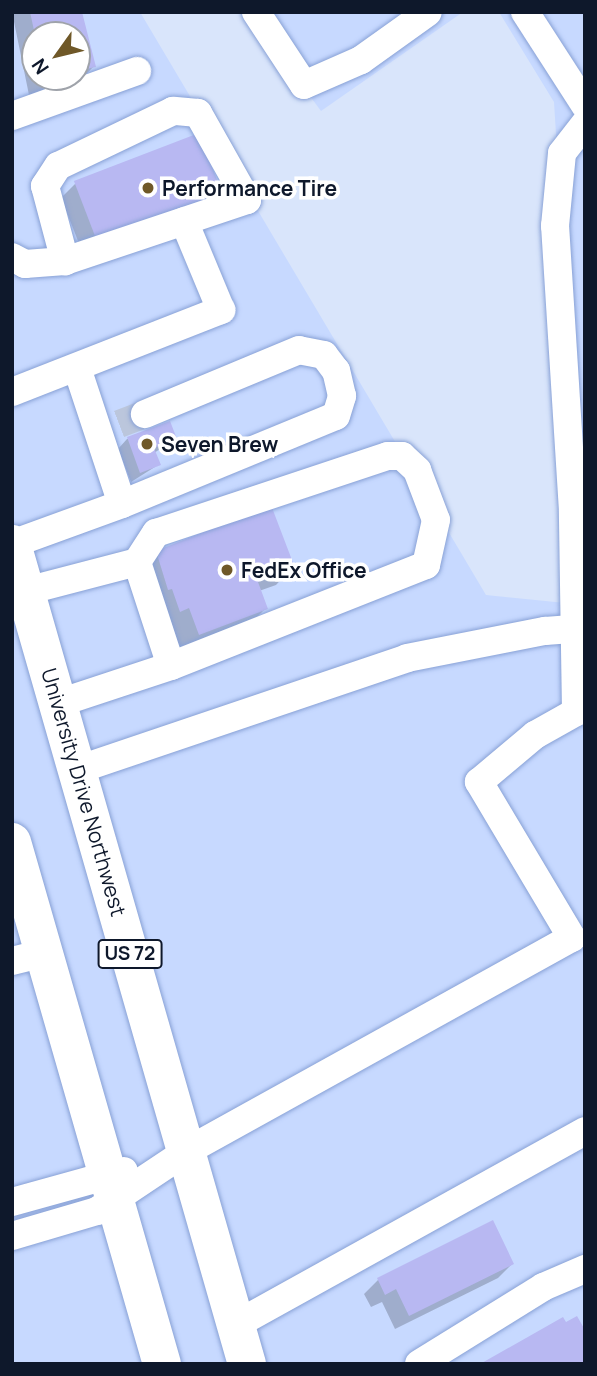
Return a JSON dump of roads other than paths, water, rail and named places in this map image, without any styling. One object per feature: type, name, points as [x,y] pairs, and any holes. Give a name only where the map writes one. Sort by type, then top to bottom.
[{"type":"highway","name":"University Drive Northwest","points":[[12,544],[247,1364]]},
{"type":"highway","points":[[12,842],[28,957],[112,1188],[162,1364]]},
{"type":"lane","points":[[256,12],[304,85],[360,60],[428,12]]},
{"type":"lane","points":[[526,12],[585,105]]},
{"type":"lane","points":[[12,116],[137,71]]},
{"type":"lane","points":[[12,257],[25,264],[65,261],[247,200],[198,113],[173,111],[58,166],[46,186],[65,261]]},
{"type":"lane","points":[[12,1202],[112,1188],[187,1151],[572,938],[479,782],[534,734],[576,712],[582,632],[555,226],[562,153],[585,124]]},
{"type":"lane","points":[[12,392],[221,310],[184,221]]},
{"type":"lane","points":[[12,544],[122,504],[336,416],[342,396],[336,371],[324,355],[299,350],[145,414]]},
{"type":"lane","points":[[77,368],[108,428],[122,504]]},
{"type":"lane","points":[[26,591],[137,562],[156,533],[388,456],[402,456],[417,470],[436,520],[426,565],[171,666],[59,703]]},
{"type":"lane","points":[[137,562],[171,666]]},
{"type":"lane","points":[[77,770],[407,658],[582,632]]},
{"type":"lane","points":[[237,1324],[585,1131]]},
{"type":"lane","points":[[12,1236],[97,1211],[112,1188]]},
{"type":"lane","points":[[419,1364],[543,1287],[585,1269]]},
{"type":"tunnel","points":[[119,424],[145,414]]},
{"type":"place","name":"Performance Tire","points":[[148,188]]},
{"type":"place","name":"Seven Brew","points":[[147,444]]},
{"type":"place","name":"FedEx Office","points":[[227,570]]}]
